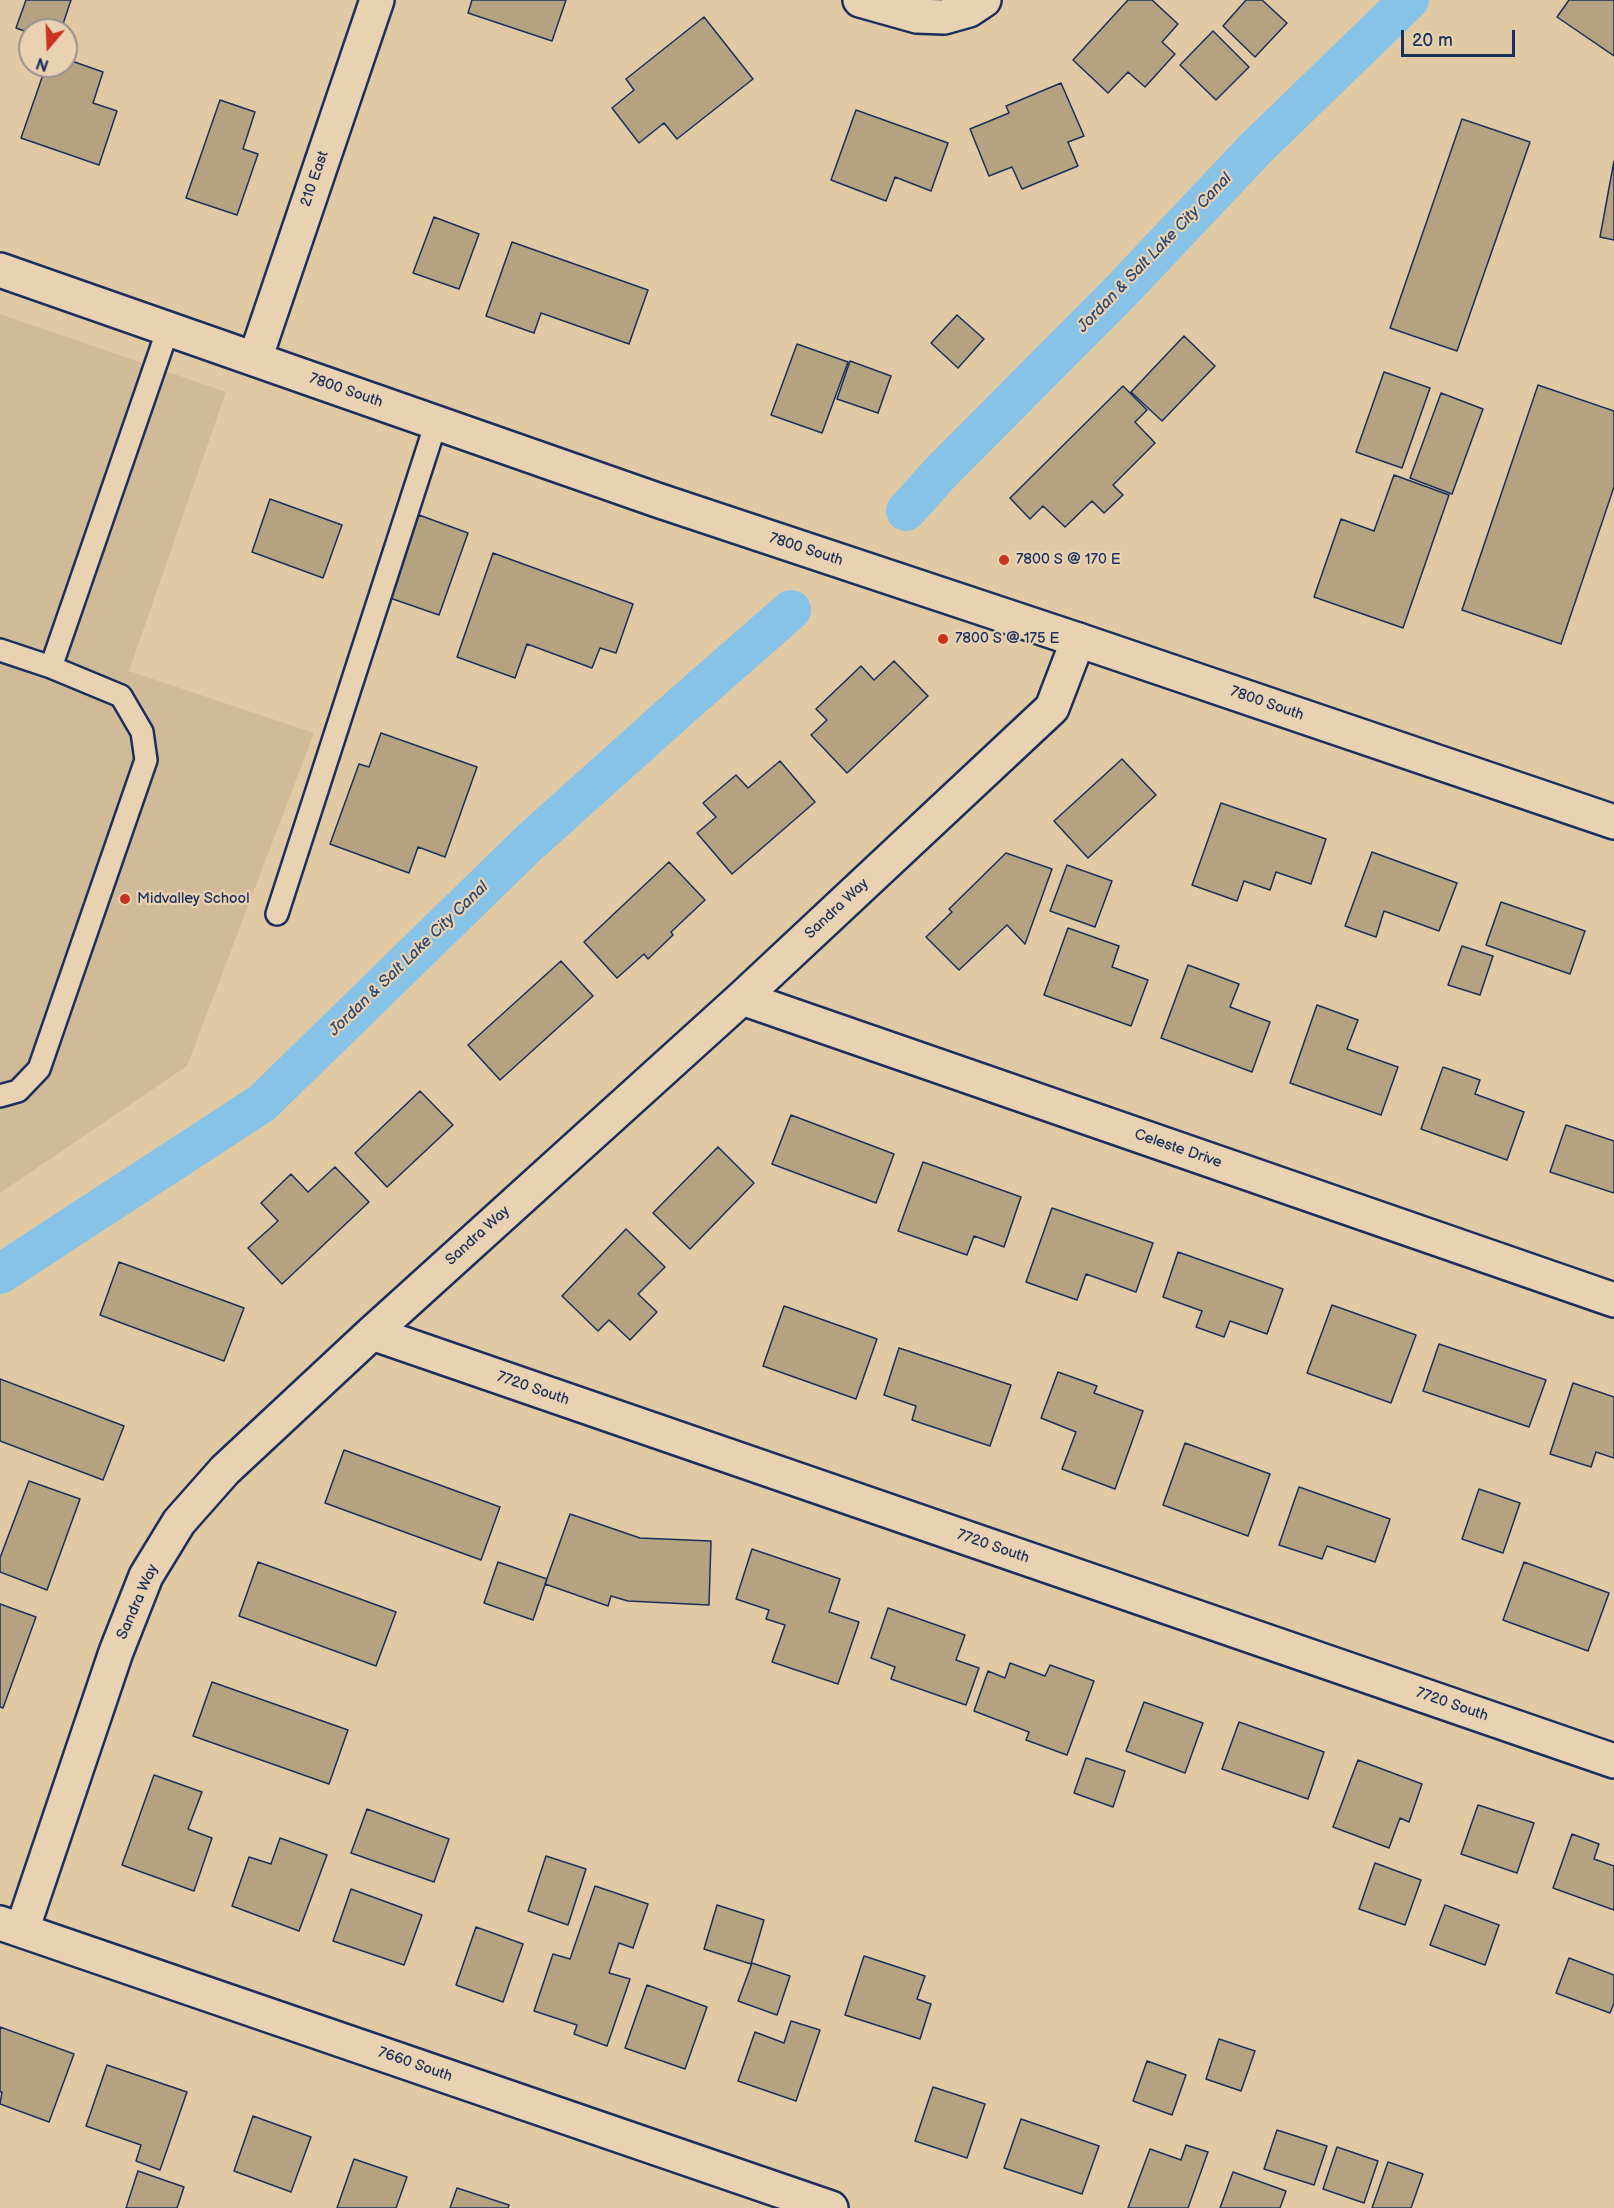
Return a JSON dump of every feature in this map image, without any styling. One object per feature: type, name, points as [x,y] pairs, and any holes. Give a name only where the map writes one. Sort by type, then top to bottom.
[{"type":"street","name":"210 East","points":[[255,359],[377,0]]},
{"type":"street","points":[[860,0],[916,16],[944,17],[969,10],[984,0]]},
{"type":"street","name":"7800 South","points":[[0,270],[668,504],[1614,822]]},
{"type":"street","name":"Sandra Way","points":[[11,1927],[146,1576],[179,1522],[225,1470],[372,1333],[742,998],[1052,708],[1078,640]]},
{"type":"street","name":"Celeste Drive","points":[[742,998],[1614,1300]]},
{"type":"street","name":"7720 South","points":[[372,1333],[1614,1761]]},
{"type":"street","name":"7660 South","points":[[11,1927],[831,2208]]},
{"type":"lane","points":[[51,667],[168,329]]},
{"type":"lane","points":[[277,914],[436,423]]},
{"type":"lane","points":[[0,650],[51,667],[122,696],[142,732],[146,760],[39,1069],[18,1091],[0,1096]]},
{"type":"shaded area","name":"Midvalley School","points":[[0,314],[226,392],[129,671],[314,733],[187,1066],[0,1193]]},
{"type":"building","points":[[26,0],[71,0],[65,18],[20,18]]},
{"type":"building","points":[[472,0],[566,0],[552,41],[468,13]]},
{"type":"building","points":[[1128,0],[1152,0],[1178,24],[1162,42],[1175,54],[1145,87],[1128,72],[1108,93],[1073,60]]},
{"type":"building","points":[[1246,0],[1262,0],[1287,23],[1255,57],[1223,26]]},
{"type":"building","points":[[1569,0],[1614,0],[1614,56],[1557,17]]},
{"type":"building","points":[[704,17],[753,79],[677,139],[664,123],[639,143],[612,108],[634,90],[626,79]]},
{"type":"building","points":[[1213,31],[1249,67],[1216,100],[1180,65]]},
{"type":"building","points":[[78,63],[103,72],[93,103],[117,111],[99,165],[21,138],[42,78],[78,78]]},
{"type":"building","points":[[1061,83],[1084,136],[1068,142],[1078,166],[1022,189],[1012,167],[989,176],[970,129],[1009,113],[1006,106]]},
{"type":"building","points":[[220,100],[255,112],[243,149],[258,154],[237,215],[186,198]]},
{"type":"building","points":[[856,110],[948,143],[931,191],[895,177],[886,201],[831,180]]},
{"type":"building","points":[[1462,119],[1530,142],[1457,351],[1390,328]]},
{"type":"building","points":[[1614,161],[1614,240],[1600,237]]},
{"type":"building","points":[[434,217],[479,234],[459,289],[413,273]]},
{"type":"building","points":[[512,242],[648,290],[629,344],[541,313],[534,333],[486,316]]},
{"type":"building","points":[[957,315],[984,339],[958,368],[931,343]]},
{"type":"building","points":[[1184,336],[1215,366],[1162,421],[1131,392]]},
{"type":"building","points":[[797,344],[848,362],[822,433],[771,415]]},
{"type":"building","points":[[850,361],[891,376],[878,413],[837,399]]},
{"type":"building","points":[[1384,372],[1430,388],[1402,468],[1356,452]]},
{"type":"building","points":[[1538,385],[1614,411],[1614,487],[1561,644],[1462,610]]},
{"type":"building","points":[[1123,386],[1147,410],[1135,422],[1155,443],[1113,485],[1123,495],[1104,513],[1092,501],[1065,527],[1043,506],[1030,519],[1010,498]]},
{"type":"building","points":[[1441,393],[1483,409],[1452,494],[1410,478]]},
{"type":"building","points":[[1394,475],[1449,495],[1403,628],[1314,597],[1341,519],[1374,531]]},
{"type":"building","points":[[270,499],[342,525],[323,578],[252,552]]},
{"type":"building","points":[[419,515],[468,533],[439,615],[390,598]]},
{"type":"building","points":[[493,553],[633,604],[616,653],[600,648],[592,668],[527,644],[515,678],[457,657]]},
{"type":"building","points":[[894,661],[928,696],[847,773],[811,735],[827,720],[816,709],[861,666],[874,680]]},
{"type":"building","points":[[381,733],[477,767],[445,857],[418,847],[409,873],[330,844],[359,764],[369,767]]},
{"type":"building","points":[[1122,759],[1156,795],[1088,858],[1054,821]]},
{"type":"building","points":[[780,761],[815,802],[732,874],[697,833],[716,817],[703,803],[736,775],[748,788]]},
{"type":"building","points":[[1221,803],[1326,839],[1311,884],[1276,872],[1270,890],[1244,881],[1237,901],[1192,885]]},
{"type":"building","points":[[1372,852],[1457,883],[1439,931],[1384,911],[1376,937],[1345,926]]},
{"type":"building","points":[[1006,853],[1052,869],[1025,944],[1007,925],[959,970],[926,937],[952,912],[949,909]]},
{"type":"building","points":[[669,862],[705,900],[671,932],[673,935],[648,959],[644,954],[617,978],[584,942]]},
{"type":"building","points":[[1067,865],[1112,881],[1095,927],[1050,911]]},
{"type":"building","points":[[1501,902],[1585,931],[1570,974],[1486,945]]},
{"type":"building","points":[[1068,928],[1119,946],[1112,967],[1148,980],[1131,1026],[1044,995]]},
{"type":"building","points":[[1462,946],[1493,956],[1480,995],[1448,985]]},
{"type":"building","points":[[561,961],[593,996],[500,1080],[468,1045]]},
{"type":"building","points":[[1188,965],[1239,984],[1230,1007],[1270,1022],[1252,1072],[1161,1038]]},
{"type":"building","points":[[1317,1005],[1358,1020],[1347,1049],[1398,1067],[1381,1115],[1290,1083]]},
{"type":"building","points":[[1443,1067],[1480,1080],[1475,1094],[1524,1112],[1507,1160],[1421,1129]]},
{"type":"building","points":[[420,1091],[453,1125],[387,1187],[355,1153]]},
{"type":"building","points":[[791,1115],[894,1154],[876,1203],[772,1164]]},
{"type":"building","points":[[1566,1125],[1614,1141],[1614,1193],[1550,1172]]},
{"type":"building","points":[[718,1147],[754,1183],[690,1249],[653,1213]]},
{"type":"building","points":[[923,1162],[1021,1197],[1004,1247],[974,1236],[967,1255],[898,1231]]},
{"type":"building","points":[[335,1167],[369,1202],[282,1284],[248,1248],[278,1221],[261,1203],[291,1174],[308,1192]]},
{"type":"building","points":[[1052,1208],[1153,1243],[1136,1292],[1086,1274],[1077,1300],[1026,1282]]},
{"type":"building","points":[[626,1229],[665,1267],[638,1294],[657,1312],[630,1340],[609,1320],[598,1331],[562,1296]]},
{"type":"building","points":[[1178,1252],[1283,1289],[1267,1334],[1230,1321],[1224,1337],[1196,1327],[1202,1311],[1163,1297]]},
{"type":"building","points":[[119,1262],[244,1308],[224,1361],[100,1315]]},
{"type":"building","points":[[1332,1305],[1416,1335],[1391,1403],[1307,1373]]},
{"type":"building","points":[[784,1306],[877,1339],[856,1399],[763,1366]]},
{"type":"building","points":[[1439,1344],[1546,1380],[1529,1427],[1423,1391]]},
{"type":"building","points":[[899,1348],[1011,1385],[990,1446],[912,1420],[916,1406],[884,1395]]},
{"type":"building","points":[[1058,1372],[1097,1386],[1094,1393],[1143,1411],[1115,1489],[1062,1469],[1076,1432],[1041,1418]]},
{"type":"building","points":[[0,1379],[124,1426],[103,1480],[0,1441]]},
{"type":"building","points":[[1573,1383],[1614,1397],[1614,1458],[1596,1452],[1591,1467],[1550,1454]]},
{"type":"building","points":[[1185,1443],[1270,1474],[1248,1536],[1163,1505]]},
{"type":"building","points":[[344,1450],[500,1507],[481,1560],[325,1503]]},
{"type":"building","points":[[29,1481],[80,1499],[47,1590],[0,1572],[0,1558]]},
{"type":"building","points":[[1299,1487],[1390,1519],[1375,1562],[1327,1546],[1322,1559],[1279,1545]]},
{"type":"building","points":[[1479,1489],[1520,1503],[1503,1553],[1462,1539]]},
{"type":"building","points":[[570,1514],[640,1538],[711,1541],[709,1605],[628,1601],[611,1596],[608,1606],[545,1584]]},
{"type":"building","points":[[752,1549],[840,1579],[829,1612],[859,1622],[838,1684],[772,1662],[785,1625],[766,1619],[769,1610],[736,1599]]},
{"type":"building","points":[[258,1562],[396,1612],[376,1666],[239,1616]]},
{"type":"building","points":[[498,1562],[547,1579],[533,1620],[484,1603]]},
{"type":"building","points":[[1524,1562],[1609,1593],[1588,1651],[1503,1620]]},
{"type":"building","points":[[0,1604],[36,1617],[3,1708],[0,1707]]},
{"type":"building","points":[[888,1608],[965,1635],[956,1660],[979,1668],[966,1705],[891,1679],[895,1667],[871,1658]]},
{"type":"building","points":[[1010,1663],[1045,1676],[1050,1665],[1094,1681],[1067,1755],[1026,1740],[1029,1732],[974,1711],[988,1671],[1005,1678]]},
{"type":"building","points":[[212,1682],[348,1730],[329,1784],[193,1736]]},
{"type":"building","points":[[1144,1702],[1203,1723],[1185,1773],[1126,1751]]},
{"type":"building","points":[[1239,1722],[1324,1752],[1308,1799],[1222,1769]]},
{"type":"building","points":[[1086,1758],[1125,1771],[1113,1807],[1074,1793]]},
{"type":"building","points":[[1358,1760],[1422,1784],[1409,1822],[1400,1818],[1389,1848],[1333,1827]]},
{"type":"building","points":[[154,1775],[202,1792],[188,1829],[212,1838],[194,1891],[122,1865]]},
{"type":"building","points":[[1478,1805],[1534,1823],[1517,1873],[1461,1854]]},
{"type":"building","points":[[367,1809],[449,1839],[434,1882],[351,1853]]},
{"type":"building","points":[[1572,1834],[1599,1844],[1594,1859],[1614,1866],[1614,1910],[1553,1888]]},
{"type":"building","points":[[280,1838],[327,1855],[299,1931],[232,1906],[249,1857],[271,1864]]},
{"type":"building","points":[[546,1856],[586,1869],[568,1925],[528,1911]]},
{"type":"building","points":[[1375,1863],[1421,1880],[1405,1925],[1359,1909]]},
{"type":"building","points":[[595,1886],[648,1904],[633,1948],[619,1943],[609,1973],[630,1979],[607,2046],[574,2034],[577,2025],[534,2011],[553,1954],[570,1959]]},
{"type":"building","points":[[351,1889],[422,1915],[404,1965],[333,1941]]},
{"type":"building","points":[[717,1905],[764,1920],[751,1964],[704,1949]]},
{"type":"building","points":[[1445,1905],[1499,1925],[1485,1965],[1430,1945]]},
{"type":"building","points":[[476,1927],[523,1944],[503,2002],[456,1985]]},
{"type":"building","points":[[864,1956],[925,1976],[917,1999],[931,2004],[920,2039],[845,2015]]},
{"type":"building","points":[[1569,1958],[1614,1975],[1614,2003],[1610,2013],[1556,1993]]},
{"type":"building","points":[[752,1963],[790,1976],[777,2015],[738,2001]]},
{"type":"building","points":[[647,1985],[707,2007],[685,2069],[625,2048]]},
{"type":"building","points":[[791,2021],[820,2030],[796,2101],[738,2081],[755,2032],[784,2043]]},
{"type":"building","points":[[0,2027],[74,2054],[49,2122],[0,2104],[2,2092],[0,2092]]},
{"type":"building","points":[[1219,2039],[1255,2051],[1241,2091],[1206,2079]]},
{"type":"building","points":[[1147,2061],[1186,2075],[1172,2115],[1133,2101]]},
{"type":"building","points":[[107,2065],[187,2092],[160,2170],[136,2161],[141,2145],[86,2126]]},
{"type":"building","points":[[933,2087],[985,2104],[967,2158],[915,2141]]},
{"type":"building","points":[[253,2116],[311,2137],[291,2192],[234,2171]]},
{"type":"building","points":[[1021,2119],[1099,2146],[1082,2194],[1004,2168]]},
{"type":"building","points":[[1277,2130],[1327,2146],[1314,2185],[1264,2169]]},
{"type":"building","points":[[1186,2145],[1208,2152],[1188,2208],[1128,2208],[1150,2149],[1181,2160]]},
{"type":"building","points":[[1337,2147],[1378,2161],[1364,2203],[1323,2189]]},
{"type":"building","points":[[354,2159],[407,2177],[396,2208],[337,2208]]},
{"type":"building","points":[[1388,2162],[1423,2174],[1411,2208],[1372,2208]]},
{"type":"building","points":[[138,2171],[184,2187],[177,2208],[126,2208]]},
{"type":"building","points":[[1233,2172],[1286,2191],[1280,2208],[1220,2208]]},
{"type":"building","points":[[457,2188],[509,2205],[508,2208],[450,2208]]},
{"type":"waterway","name":"Jordan & Salt Lake City Canal","points":[[906,511],[941,472],[1123,289],[1255,149],[1409,0]]},
{"type":"waterway","name":"Jordan & Salt Lake City Canal","points":[[0,1274],[262,1103],[530,842],[791,610]]},
{"type":"place","name":"7800 S @ 170 E","points":[[1004,560]]},
{"type":"place","name":"7800 S @ 175 E","points":[[943,639]]},
{"type":"place","name":"Midvalley School","points":[[125,899]]}]
